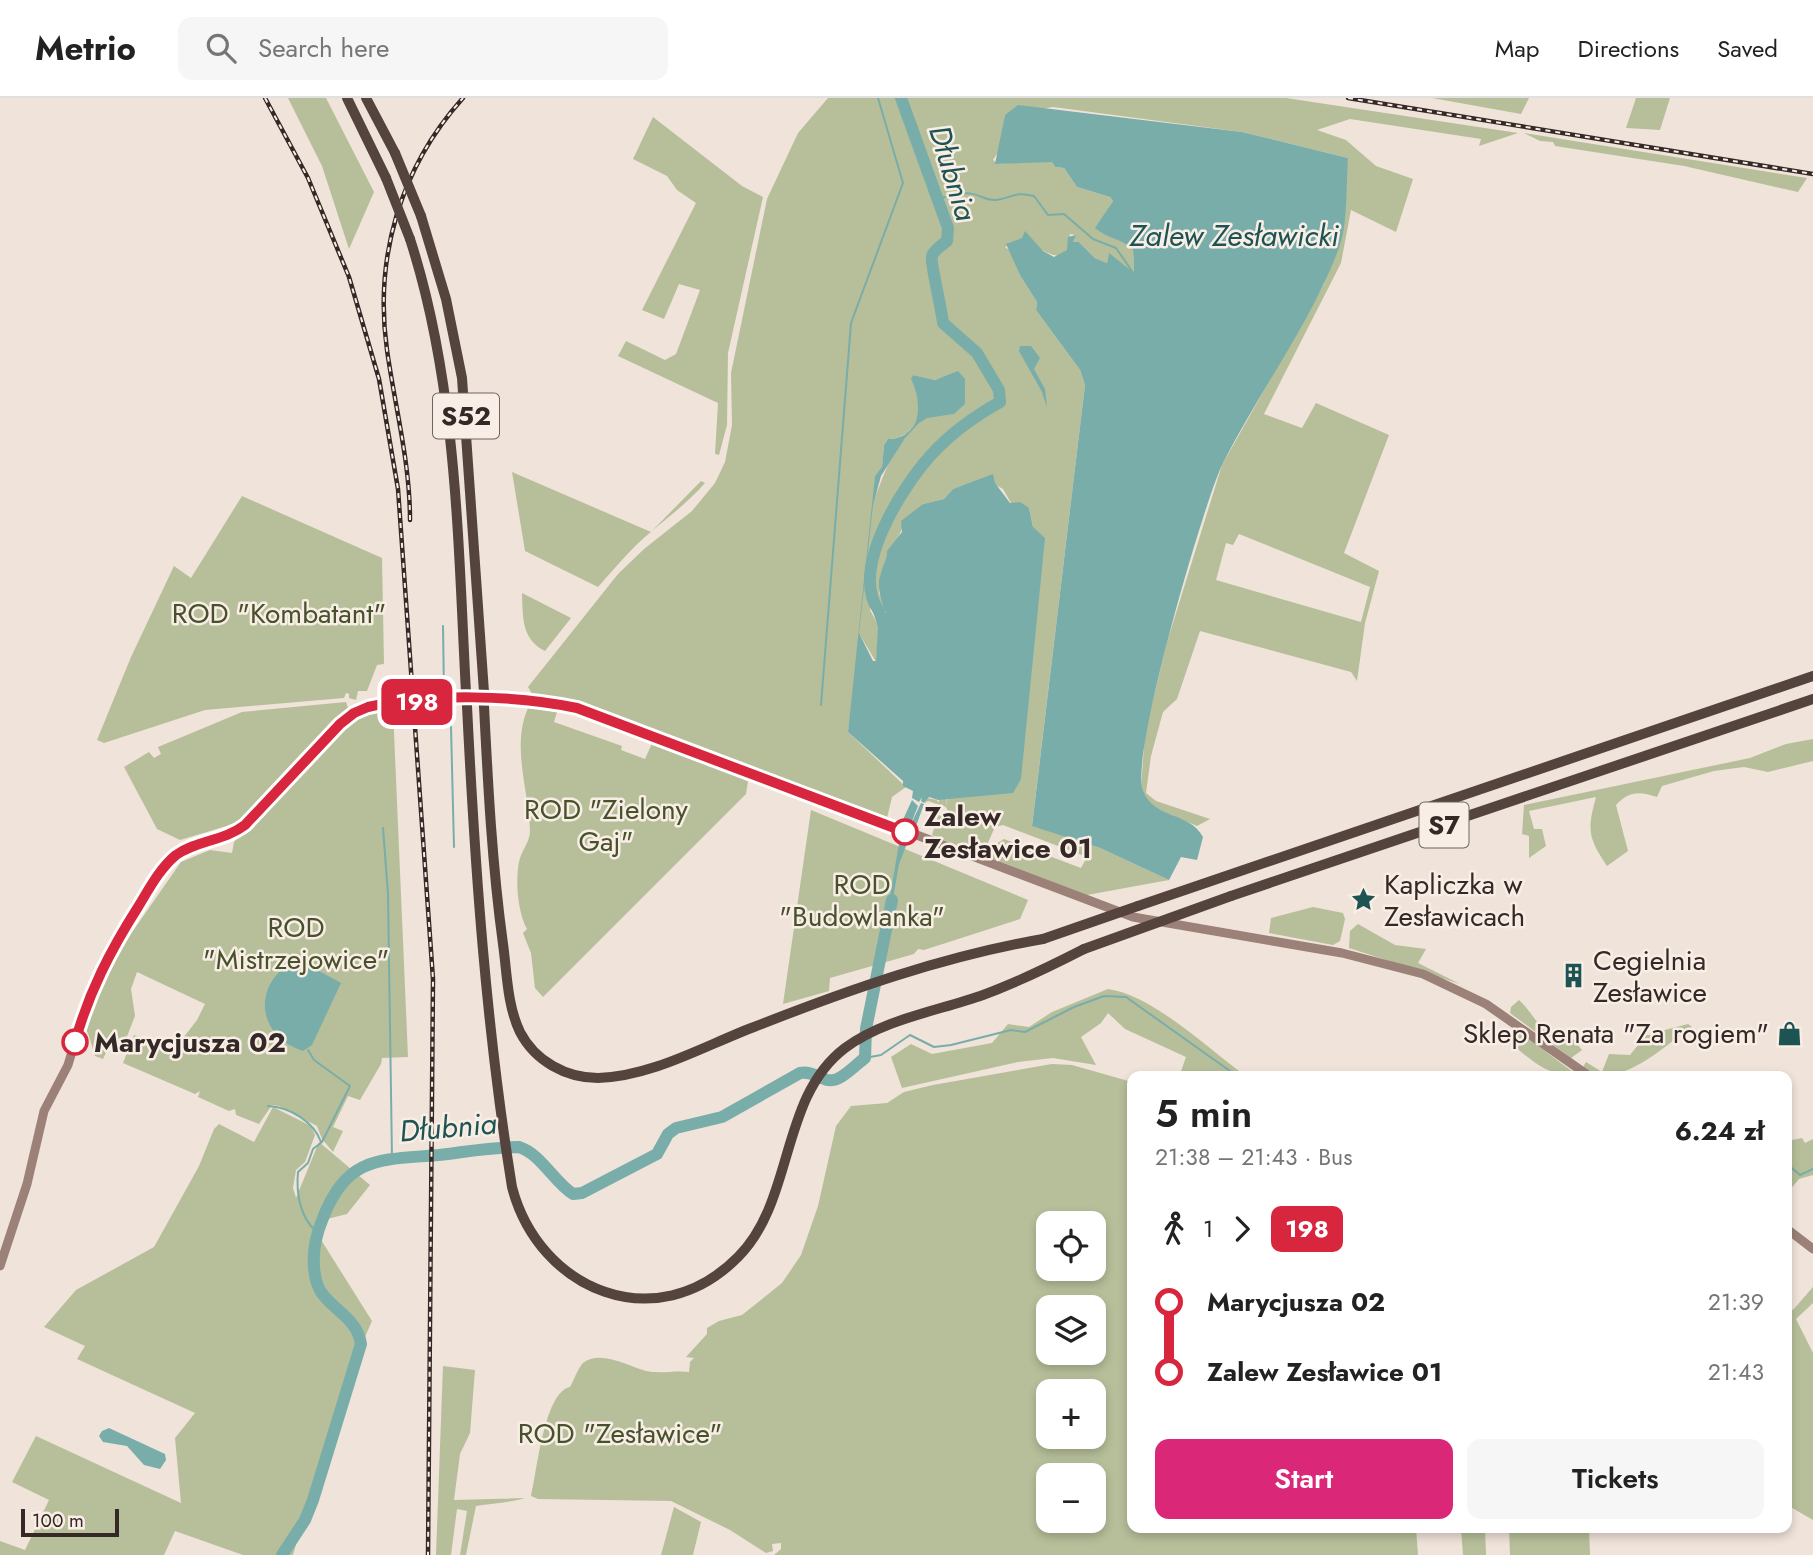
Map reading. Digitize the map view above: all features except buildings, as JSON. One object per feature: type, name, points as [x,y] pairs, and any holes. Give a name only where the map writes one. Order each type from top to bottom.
[{"type":"highway","name":"S52","points":[[347,98],[386,178],[410,239],[426,293],[442,380],[452,472],[476,884],[489,1026],[512,1187],[523,1220]]},
{"type":"highway","name":"S52","points":[[366,98],[394,153],[421,216],[446,299],[462,378],[484,692],[491,855],[509,988],[519,1029],[538,1054],[566,1072],[602,1078],[673,1062],[751,1028],[936,963]]},
{"type":"highway","name":"S7","points":[[936,963],[1043,939],[1813,676]]},
{"type":"highway","name":"S7","points":[[523,1220],[538,1246],[554,1263],[597,1289],[639,1297],[689,1289],[729,1266],[753,1238],[772,1203],[802,1109],[821,1074],[845,1048],[873,1032],[1033,975],[1084,949],[1231,896],[1813,699]]},
{"type":"street","points":[[0,1266],[29,1176],[44,1111],[68,1065],[92,987],[110,951],[156,879],[180,853],[228,836],[245,825],[348,717],[362,709],[392,703],[531,698],[577,708],[1133,917],[1342,953],[1423,974],[1493,1008],[1582,1071]]},
{"type":"street","points":[[1792,1233],[1813,1249]]},
{"type":"green space","points":[[288,98],[326,98],[374,192],[349,249],[322,166]]},
{"type":"green space","points":[[828,98],[1286,98],[1518,133],[1479,146],[1481,139],[1350,119],[1317,130],[1346,140],[1376,166],[1413,179],[1396,232],[1351,210],[1341,263],[1264,414],[1302,428],[1316,403],[1389,435],[1344,553],[1379,571],[1365,623],[1357,681],[1351,672],[1200,631],[1177,699],[1163,712],[1151,756],[1146,793],[1156,801],[1210,819],[1197,826],[1150,806],[1141,788],[1145,733],[1167,642],[1222,465],[1324,284],[1348,158],[1242,132],[1053,107],[1005,115],[999,151],[993,160],[999,164],[1043,160],[1052,162],[1055,167],[1064,168],[1077,187],[1110,197],[1113,201],[1096,228],[1133,249],[1134,274],[1109,254],[1107,263],[1095,258],[1079,242],[1073,242],[1075,235],[1070,234],[1070,246],[1062,256],[1048,253],[1022,238],[1005,247],[1011,251],[1021,277],[1037,302],[1036,310],[1080,370],[1085,385],[1032,825],[1100,848],[1169,880],[1087,895],[991,858],[996,844],[1004,839],[1081,868],[1087,857],[1003,825],[995,827],[982,856],[932,835],[938,815],[949,818],[950,815],[946,807],[928,801],[925,803],[927,798],[937,800],[938,803],[940,798],[947,797],[946,806],[948,797],[958,796],[1033,527],[1029,508],[1011,503],[1003,489],[985,479],[953,489],[944,499],[923,504],[903,527],[881,573],[879,593],[887,613],[873,599],[870,610],[879,627],[876,662],[860,635],[848,732],[906,787],[892,797],[887,818],[868,814],[607,713],[532,694],[528,687],[618,574],[644,549],[692,511],[715,483],[725,462],[732,425],[731,373],[767,199],[798,133]],"holes":[[[913,375],[935,380],[944,377],[954,414],[926,418],[910,430],[917,417],[918,408]],[[906,433],[887,466],[874,500],[875,476],[882,468],[884,445],[888,439]],[[1239,534],[1370,587],[1361,622],[1216,580],[1226,543],[1233,545]]]},
{"type":"green space","points":[[1432,98],[1529,98],[1521,114]]},
{"type":"green space","points":[[1636,98],[1670,98],[1660,130],[1626,128]]},
{"type":"green space","points":[[653,117],[742,186],[763,197],[728,353],[727,425],[719,455],[715,454],[718,403],[618,356],[626,341],[665,360],[676,354],[700,290],[679,284],[664,319],[642,310],[696,203],[677,190],[667,176],[633,159]]},
{"type":"green space","points":[[1524,133],[1807,178],[1798,192],[1684,166],[1555,146],[1553,142],[1540,141]]},
{"type":"green space","points":[[512,472],[651,532],[598,587],[525,551]]},
{"type":"green space","points":[[701,481],[705,483],[686,502],[652,531]]},
{"type":"green space","name":"ROD \"Kombatant\"","points":[[242,496],[382,558],[384,664],[377,665],[367,691],[358,691],[356,700],[349,698],[346,693],[344,698],[205,710],[104,743],[97,740],[131,657],[174,566],[191,578]]},
{"type":"green space","points":[[522,593],[571,618],[545,651],[527,634],[523,619]]},
{"type":"green space","points":[[346,702],[348,708],[240,822],[180,840],[157,829],[124,767],[149,752],[154,758],[161,754],[158,747],[242,712]]},
{"type":"green space","name":"ROD \"Zielony Gaj\"","points":[[528,708],[557,712],[554,722],[622,746],[621,750],[645,759],[653,741],[748,781],[746,794],[543,997],[535,988],[531,953],[523,933],[527,929],[521,915],[517,888],[519,862],[530,831],[521,753],[523,723]]},
{"type":"green space","name":"ROD \"Mistrzejowice\"","points":[[393,709],[408,1057],[382,1058],[360,1100],[348,1096],[333,1127],[343,1131],[333,1152],[322,1139],[317,1126],[279,1106],[272,1105],[259,1124],[236,1115],[235,1109],[229,1111],[198,1097],[200,1091],[195,1094],[123,1063],[134,1035],[173,1051],[197,1020],[205,1004],[137,972],[131,989],[135,1016],[124,1044],[112,1040],[103,1059],[95,1056],[88,1033],[83,1027],[114,958],[181,862],[210,850],[232,853],[234,842],[353,719],[367,712],[370,715]]},
{"type":"green space","points":[[1813,739],[1813,761],[1768,772],[1744,767],[1714,771],[1662,786],[1657,797],[1640,793],[1625,797],[1616,805],[1628,851],[1607,866],[1591,833],[1596,797],[1529,811],[1534,829],[1542,829],[1546,846],[1529,858],[1529,836],[1522,834],[1524,805],[1750,758],[1786,744]]},
{"type":"green space","name":"ROD \"Budowlanka\"","points":[[811,810],[1028,900],[1020,919],[830,978],[829,991],[783,1004]]},
{"type":"green space","points":[[1313,907],[1343,913],[1345,919],[1340,941],[1333,945],[1269,933],[1271,918]]},
{"type":"green space","points":[[1358,924],[1395,945],[1426,949],[1418,963],[1460,984],[1349,948],[1350,931]]},
{"type":"green space","points":[[1108,989],[1125,993],[1161,1012],[1240,1071],[1181,1071],[1186,1057],[1125,1029],[1108,1013],[1101,1023],[1081,1037],[1096,1065],[1053,1058],[1018,1062],[902,1088],[891,1057],[911,1044],[932,1054],[992,1043],[1008,1024],[1029,1027],[1052,1012]]},
{"type":"green space","points":[[1519,1000],[1549,1034],[1556,1039],[1573,1039],[1582,1050],[1571,1058],[1510,1013],[1511,1007]]},
{"type":"green space","points":[[1688,1024],[1692,1027],[1654,1055],[1625,1071],[1602,1071],[1609,1054],[1630,1055],[1646,1035],[1651,1035],[1653,1041],[1662,1039],[1661,1031]]},
{"type":"green space","points":[[1513,1032],[1520,1032],[1571,1071],[1548,1070],[1507,1040]]},
{"type":"green space","points":[[1586,1062],[1600,1071],[1591,1071],[1583,1067]]},
{"type":"green space","name":"ROD \"Zesławice\"","points":[[1052,1064],[1072,1065],[1127,1081],[1127,1533],[1416,1533],[1418,1555],[774,1555],[781,1549],[781,1543],[772,1544],[773,1551],[766,1553],[730,1530],[671,1501],[538,1499],[531,1496],[548,1418],[561,1392],[570,1387],[583,1363],[590,1359],[607,1358],[646,1371],[689,1372],[690,1362],[694,1358],[686,1357],[707,1334],[707,1328],[719,1321],[742,1315],[782,1283],[801,1255],[818,1206],[836,1126],[851,1106],[887,1103],[904,1092],[933,1085]]},
{"type":"green space","points":[[273,1107],[311,1126],[315,1135],[305,1162],[296,1170],[293,1188],[296,1198],[319,1142],[370,1185],[347,1214],[327,1219],[318,1235],[372,1321],[342,1389],[293,1555],[243,1555],[175,1531],[164,1555],[0,1555],[0,1541],[25,1550],[49,1500],[12,1482],[36,1436],[181,1503],[175,1438],[195,1413],[77,1359],[85,1346],[44,1327],[76,1290],[154,1247],[219,1124],[254,1142]]},
{"type":"green space","points":[[1802,1138],[1805,1143],[1813,1139],[1813,1175],[1799,1179],[1792,1187],[1792,1140]]},
{"type":"green space","points":[[1813,1287],[1813,1303],[1796,1319],[1813,1353],[1813,1520],[1792,1508],[1793,1310]]},
{"type":"green space","points":[[443,1366],[475,1370],[470,1433],[460,1454],[454,1500],[525,1498],[476,1506],[466,1555],[460,1555],[467,1511],[457,1509],[451,1555],[436,1555]]},
{"type":"green space","points":[[674,1507],[701,1522],[693,1555],[661,1555]]},
{"type":"green space","points":[[1461,1533],[1485,1533],[1486,1555],[1463,1555]]},
{"type":"green space","points":[[1509,1533],[1589,1533],[1590,1555],[1510,1555]]},
{"type":"water","name":"Zalew Zesławicki","points":[[1018,105],[1242,132],[1348,158],[1345,216],[1339,248],[1315,302],[1223,463],[1186,575],[1157,683],[1142,769],[1143,791],[1155,807],[1189,823],[1203,837],[1197,860],[1181,857],[1169,880],[1100,848],[1032,826],[1085,385],[1080,370],[1036,310],[1037,302],[1021,277],[1006,244],[1022,238],[1025,231],[1043,251],[1054,257],[1067,250],[1068,237],[1076,235],[1073,242],[1079,242],[1095,258],[1107,263],[1109,253],[1134,273],[1133,249],[1095,228],[1113,201],[1110,197],[1077,187],[1064,168],[1055,167],[1052,162],[995,164],[1005,115]]},
{"type":"water","points":[[1020,346],[1031,346],[1040,358],[1034,369],[1045,389],[1047,408],[1042,392],[1019,351]]},
{"type":"water","points":[[958,371],[965,379],[965,404],[954,414],[927,418],[919,423],[905,438],[881,476],[873,505],[859,633],[873,661],[876,661],[878,627],[868,597],[886,613],[879,583],[887,551],[902,532],[901,521],[923,504],[944,499],[953,489],[993,474],[995,483],[1010,503],[1020,502],[1029,508],[1033,527],[1045,538],[1021,779],[1013,793],[938,800],[929,797],[924,803],[921,801],[922,797],[919,802],[912,798],[913,791],[903,786],[903,781],[848,732],[875,476],[882,467],[884,445],[888,439],[908,433],[917,418],[917,398],[911,379],[913,375],[935,380]]},
{"type":"water","points":[[912,800],[918,806],[910,826],[921,803],[924,804],[915,829],[901,824]]},
{"type":"water","points":[[900,838],[908,841],[899,864],[890,916],[889,902]]},
{"type":"water","points":[[290,963],[306,964],[341,983],[312,1045],[303,1051],[277,1035],[265,1012],[269,986]]},
{"type":"water","points":[[109,1428],[165,1454],[166,1460],[160,1469],[144,1465],[127,1446],[103,1442],[99,1436]]},
{"type":"waterway","points":[[821,705],[851,323],[903,183],[878,98]]},
{"type":"waterway","name":"Dłubnia","points":[[879,611],[871,594],[870,574],[883,530],[906,487],[938,447],[963,426],[1000,402],[999,390],[977,353],[943,323],[932,256],[947,241],[948,228],[901,98]]},
{"type":"waterway","points":[[953,195],[969,193],[996,200],[1017,195],[1034,196],[1048,215],[1064,214],[1093,239],[1116,248],[1134,274]]},
{"type":"waterway","points":[[938,199],[945,197]]},
{"type":"waterway","points":[[443,626],[444,694]]},
{"type":"waterway","points":[[445,706],[451,727],[454,847]]},
{"type":"waterway","points":[[383,828],[388,894],[392,1158]]},
{"type":"waterway","name":"Dłubnia","points":[[282,1555],[305,1520],[313,1500],[361,1344],[353,1325],[319,1289],[314,1264],[320,1225],[332,1197],[343,1182],[368,1165],[383,1161],[519,1147],[541,1162],[566,1189],[573,1194],[582,1193],[657,1154],[668,1134],[676,1128],[722,1117],[800,1073],[827,1080],[837,1079],[865,1058],[866,1029],[892,900]]},
{"type":"waterway","points":[[865,1058],[881,1055],[910,1035],[934,1047],[1011,1030],[1025,1032],[1074,1007],[1104,996],[1126,997],[1230,1071]]},
{"type":"waterway","points":[[308,1050],[314,1060],[350,1086],[322,1142],[313,1149],[308,1163],[298,1172],[300,1204],[306,1219],[316,1231]]},
{"type":"waterway","points":[[268,1106],[285,1109],[300,1117],[313,1128],[321,1142]]},
{"type":"waterway","points":[[1792,1168],[1800,1175],[1813,1169]]},
{"type":"railway","points":[[265,98],[308,178],[349,277],[379,379],[398,489],[433,979],[428,1555]]},
{"type":"railway","points":[[410,520],[405,456],[384,316],[389,248],[396,216],[408,184],[441,125],[463,98]]},
{"type":"railway","points":[[1348,98],[1813,174]]},
{"type":"bus line","name":"198","points":[[75,1042],[87,1001],[110,951],[167,864],[184,850],[239,830],[282,788],[340,724],[354,713],[368,707],[462,699],[531,698],[577,708],[905,832]]},
{"type":"place","name":"Zalew Zesławice 01","points":[[905,832]]},
{"type":"place","name":"Kapliczka w Zesławicach","points":[[1364,900]]},
{"type":"place","name":"Cegielnia Zesławice","points":[[1573,976]]},
{"type":"place","name":"Sklep Renata \"Za rogiem\"","points":[[1789,1033]]},
{"type":"place","name":"Marycjusza 02","points":[[75,1042]]}]
